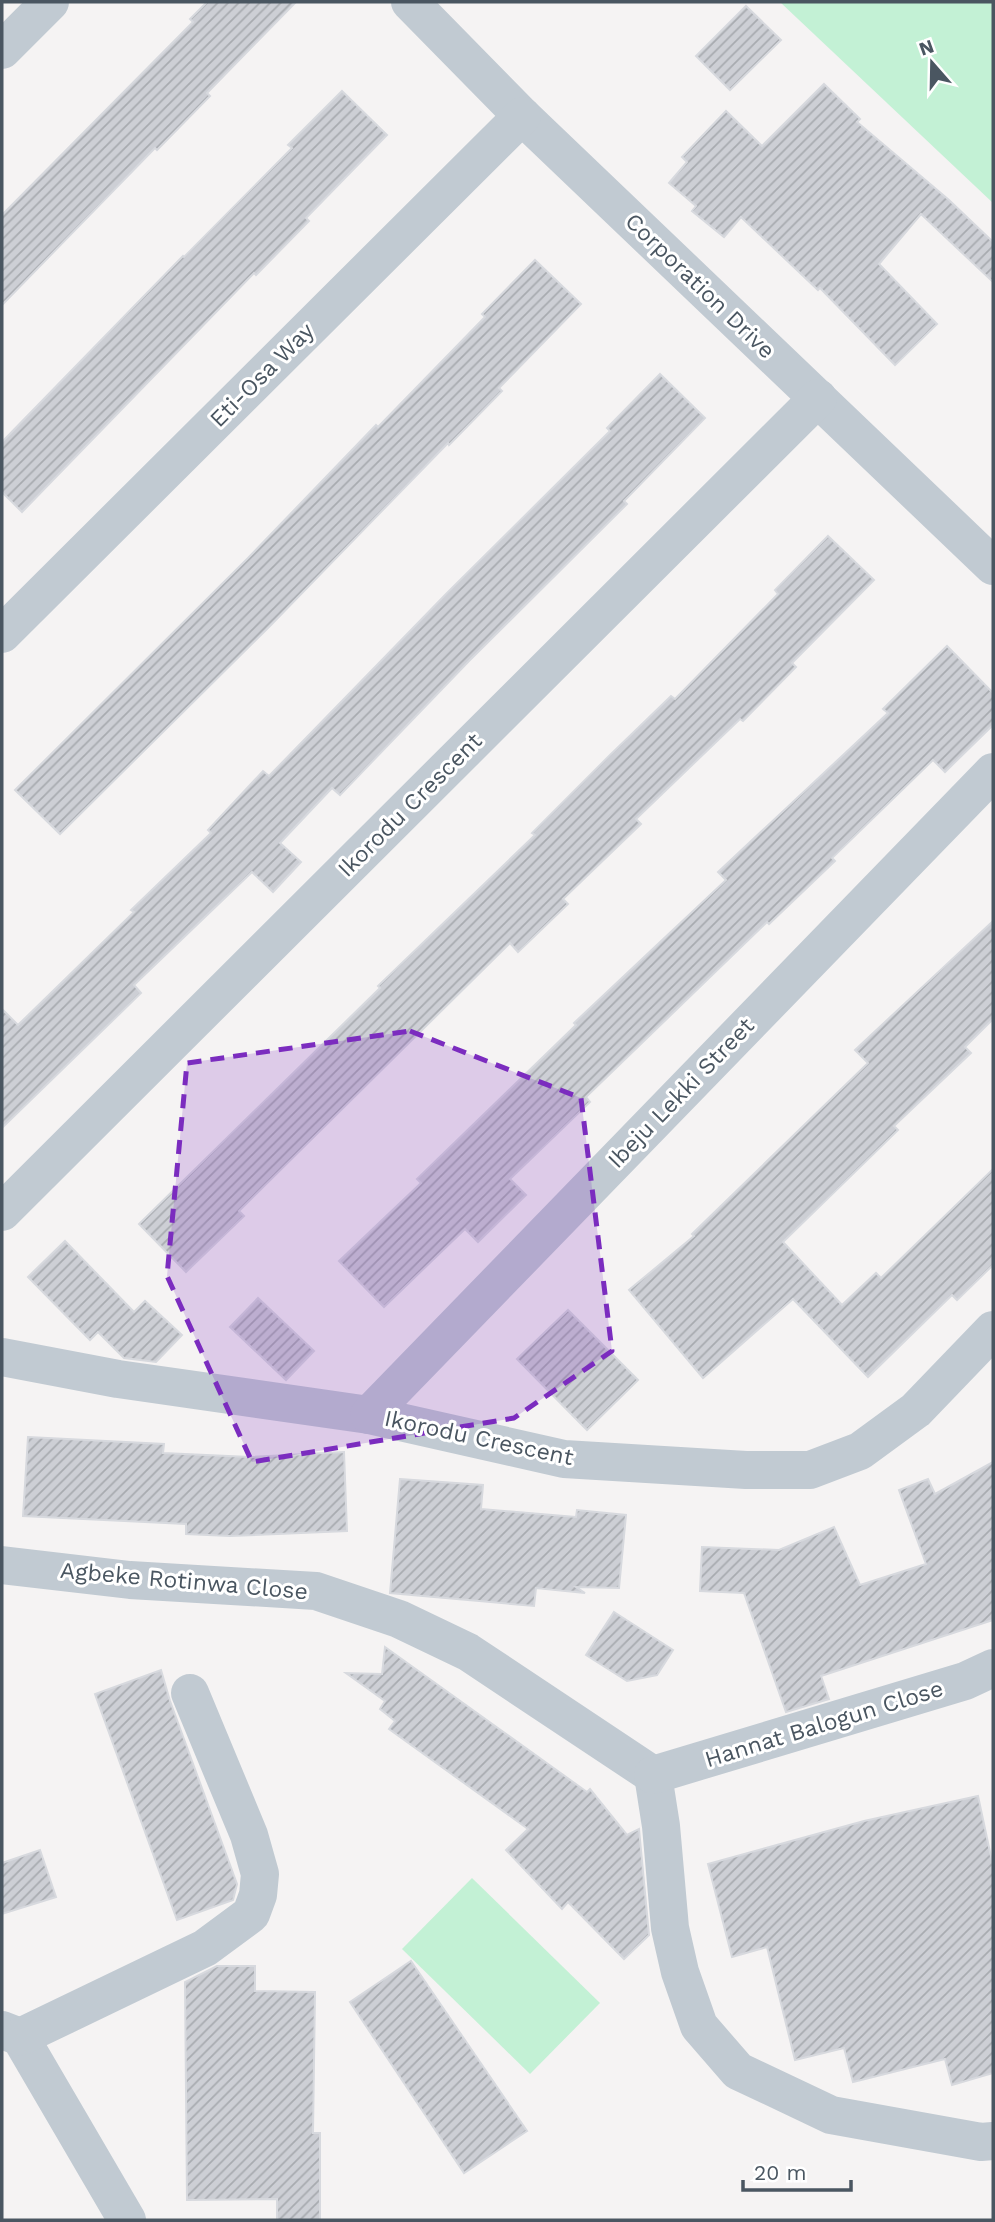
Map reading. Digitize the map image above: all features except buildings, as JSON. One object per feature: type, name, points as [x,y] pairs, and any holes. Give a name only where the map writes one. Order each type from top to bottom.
[{"type":"street","points":[[2,50],[50,2]]},
{"type":"street","name":"Corporation Drive","points":[[410,2],[522,116],[993,566]]},
{"type":"street","name":"Eti-Osa Way","points":[[2,634],[522,116]]},
{"type":"street","name":"Ikorodu Crescent","points":[[2,1212],[818,398]]},
{"type":"street","name":"Ibeju Lekki Street","points":[[369,1415],[993,772]]},
{"type":"street","name":"Ikorodu Crescent","points":[[2,1357],[118,1379],[369,1415],[564,1459],[747,1470],[810,1470],[860,1451],[916,1410],[993,1331]]},
{"type":"street","name":"Agbeke Rotinwa Close","points":[[2,1565],[130,1580],[316,1591],[399,1619],[468,1651],[653,1775]]},
{"type":"street","name":"Hannat Balogun Close","points":[[653,1775],[965,1681],[993,1668]]},
{"type":"street","points":[[127,2220],[11,2034],[205,1948],[251,1914],[258,1895],[260,1874],[249,1835],[190,1693]]},
{"type":"street","points":[[653,1775],[662,1825],[670,1928],[680,1972],[699,2026],[738,2071],[831,2115],[981,2143],[993,2141]]},
{"type":"highlighted area","points":[[410,1031],[581,1098],[612,1351],[514,1418],[252,1462],[167,1276],[187,1063]]},
{"type":"green space","points":[[780,2],[993,2],[993,203]]},
{"type":"green space","points":[[472,1878],[600,2003],[530,2074],[402,1949]]}]
